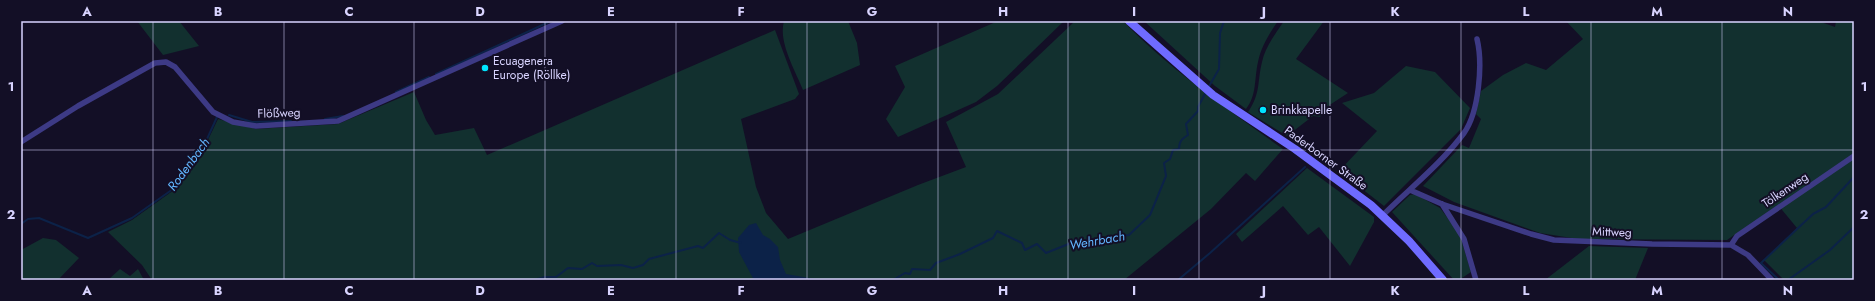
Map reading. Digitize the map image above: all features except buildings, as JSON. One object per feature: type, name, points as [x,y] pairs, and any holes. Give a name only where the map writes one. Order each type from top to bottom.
[{"type":"main road","name":"Paderborner Straße","points":[[1129,21],[1213,95],[1325,170],[1382,216],[1418,250],[1442,280]]},
{"type":"street","name":"Flößweg","points":[[21,142],[78,106],[155,63],[166,62],[175,66],[213,112],[233,122],[256,126],[338,121],[562,21]]},
{"type":"street","points":[[1382,216],[1450,149],[1464,133],[1469,124],[1478,89],[1480,52],[1477,39]]},
{"type":"street","name":"Tölkenweg","points":[[1731,244],[1737,236],[1854,156]]},
{"type":"street","name":"Mittweg","points":[[1410,190],[1442,204],[1535,236],[1554,240],[1652,244],[1731,244]]},
{"type":"street","points":[[1442,204],[1464,239],[1476,280]]},
{"type":"street","points":[[1731,244],[1748,255],[1772,280]]},
{"type":"green space","points":[[137,21],[179,21],[199,46],[163,55]]},
{"type":"green space","points":[[784,21],[848,21],[857,43],[860,65],[803,90],[785,47],[783,38]]},
{"type":"green space","points":[[998,21],[1064,21],[997,86],[976,102],[898,137],[886,119],[905,87],[895,66]]},
{"type":"green space","points":[[1075,21],[1123,21],[1160,56],[1180,72],[1283,149],[1255,181],[1246,173],[1211,209],[1124,280],[152,280],[142,265],[108,232],[132,220],[174,190],[193,158],[208,140],[218,119],[256,129],[338,124],[414,92],[426,120],[435,135],[474,128],[487,155],[775,30],[799,94],[795,99],[741,119],[756,187],[766,213],[788,239],[918,185],[966,167],[946,122],[998,94]]},
{"type":"green space","points":[[1144,21],[1278,21],[1263,46],[1259,56],[1254,93],[1250,104],[1246,109],[1215,86]]},
{"type":"green space","points":[[1284,21],[1324,21],[1296,59],[1348,93],[1325,108],[1320,117],[1313,116],[1287,136],[1248,112],[1257,93],[1263,56],[1271,40]]},
{"type":"green space","points":[[1566,21],[1818,21],[1835,27],[1836,21],[1854,21],[1854,280],[1784,280],[1764,260],[1797,228],[1778,205],[1727,240],[1578,239],[1540,233],[1454,202],[1423,186],[1462,145],[1469,148],[1481,119],[1476,114],[1481,91],[1503,75],[1526,63],[1546,70],[1583,39]]},
{"type":"green space","points":[[1406,66],[1435,72],[1470,108],[1461,129],[1384,206],[1339,171],[1377,131],[1342,103],[1374,93]]},
{"type":"green space","points":[[1307,168],[1374,217],[1374,222],[1350,266],[1319,227],[1308,235],[1283,206],[1242,242],[1236,234]]},
{"type":"green space","points":[[1415,194],[1440,208],[1456,229],[1461,239],[1471,272],[1459,280],[1454,280],[1392,212],[1410,195]]},
{"type":"green space","points":[[43,238],[56,240],[79,258],[58,280],[21,280],[21,250]]},
{"type":"green space","points":[[1589,246],[1648,248],[1635,280],[1545,280]]},
{"type":"green space","points":[[120,269],[130,276],[138,269],[144,280],[108,280]]},
{"type":"water","points":[[756,223],[763,235],[770,239],[778,247],[780,260],[786,274],[821,280],[754,280],[739,252],[738,238],[749,225]]},
{"type":"waterway","name":"Rodenbach","points":[[436,74],[551,21]]},
{"type":"waterway","name":"Wehrbach","points":[[1208,88],[1219,69],[1220,33],[1224,21]]},
{"type":"waterway","name":"Rodenbach","points":[[396,92],[429,77]]},
{"type":"waterway","name":"Wehrbach","points":[[893,280],[905,273],[910,274],[912,269],[930,270],[936,263],[960,254],[993,238],[997,231],[1022,243],[1025,250],[1037,244],[1046,253],[1076,241],[1129,235],[1150,215],[1166,176],[1164,163],[1170,159],[1173,150],[1179,149],[1181,140],[1188,135],[1186,124],[1198,111],[1198,107],[1206,92]]},
{"type":"waterway","name":"Rodenbach","points":[[229,115],[252,122],[291,121]]},
{"type":"waterway","name":"Rodenbach","points":[[325,119],[343,116]]},
{"type":"waterway","name":"Rodenbach","points":[[21,224],[28,219],[39,218],[88,238],[132,218],[173,189],[193,154],[207,139],[217,117]]},
{"type":"waterway","points":[[1178,280],[1305,167]]},
{"type":"waterway","points":[[1779,280],[1761,263],[1813,214],[1826,207],[1854,177]]},
{"type":"waterway","points":[[1788,280],[1830,250],[1854,227]]},
{"type":"waterway","name":"Wehrbach","points":[[534,280],[545,277],[556,277],[568,268],[582,269],[592,263],[597,266],[621,265],[633,268],[643,265],[649,259],[698,246],[703,248],[719,233],[730,240],[741,243]]},
{"type":"place","name":"Ecuagenera Europe (Röllke)","points":[[485,68]]},
{"type":"place","name":"Brinkkapelle","points":[[1263,110]]}]
